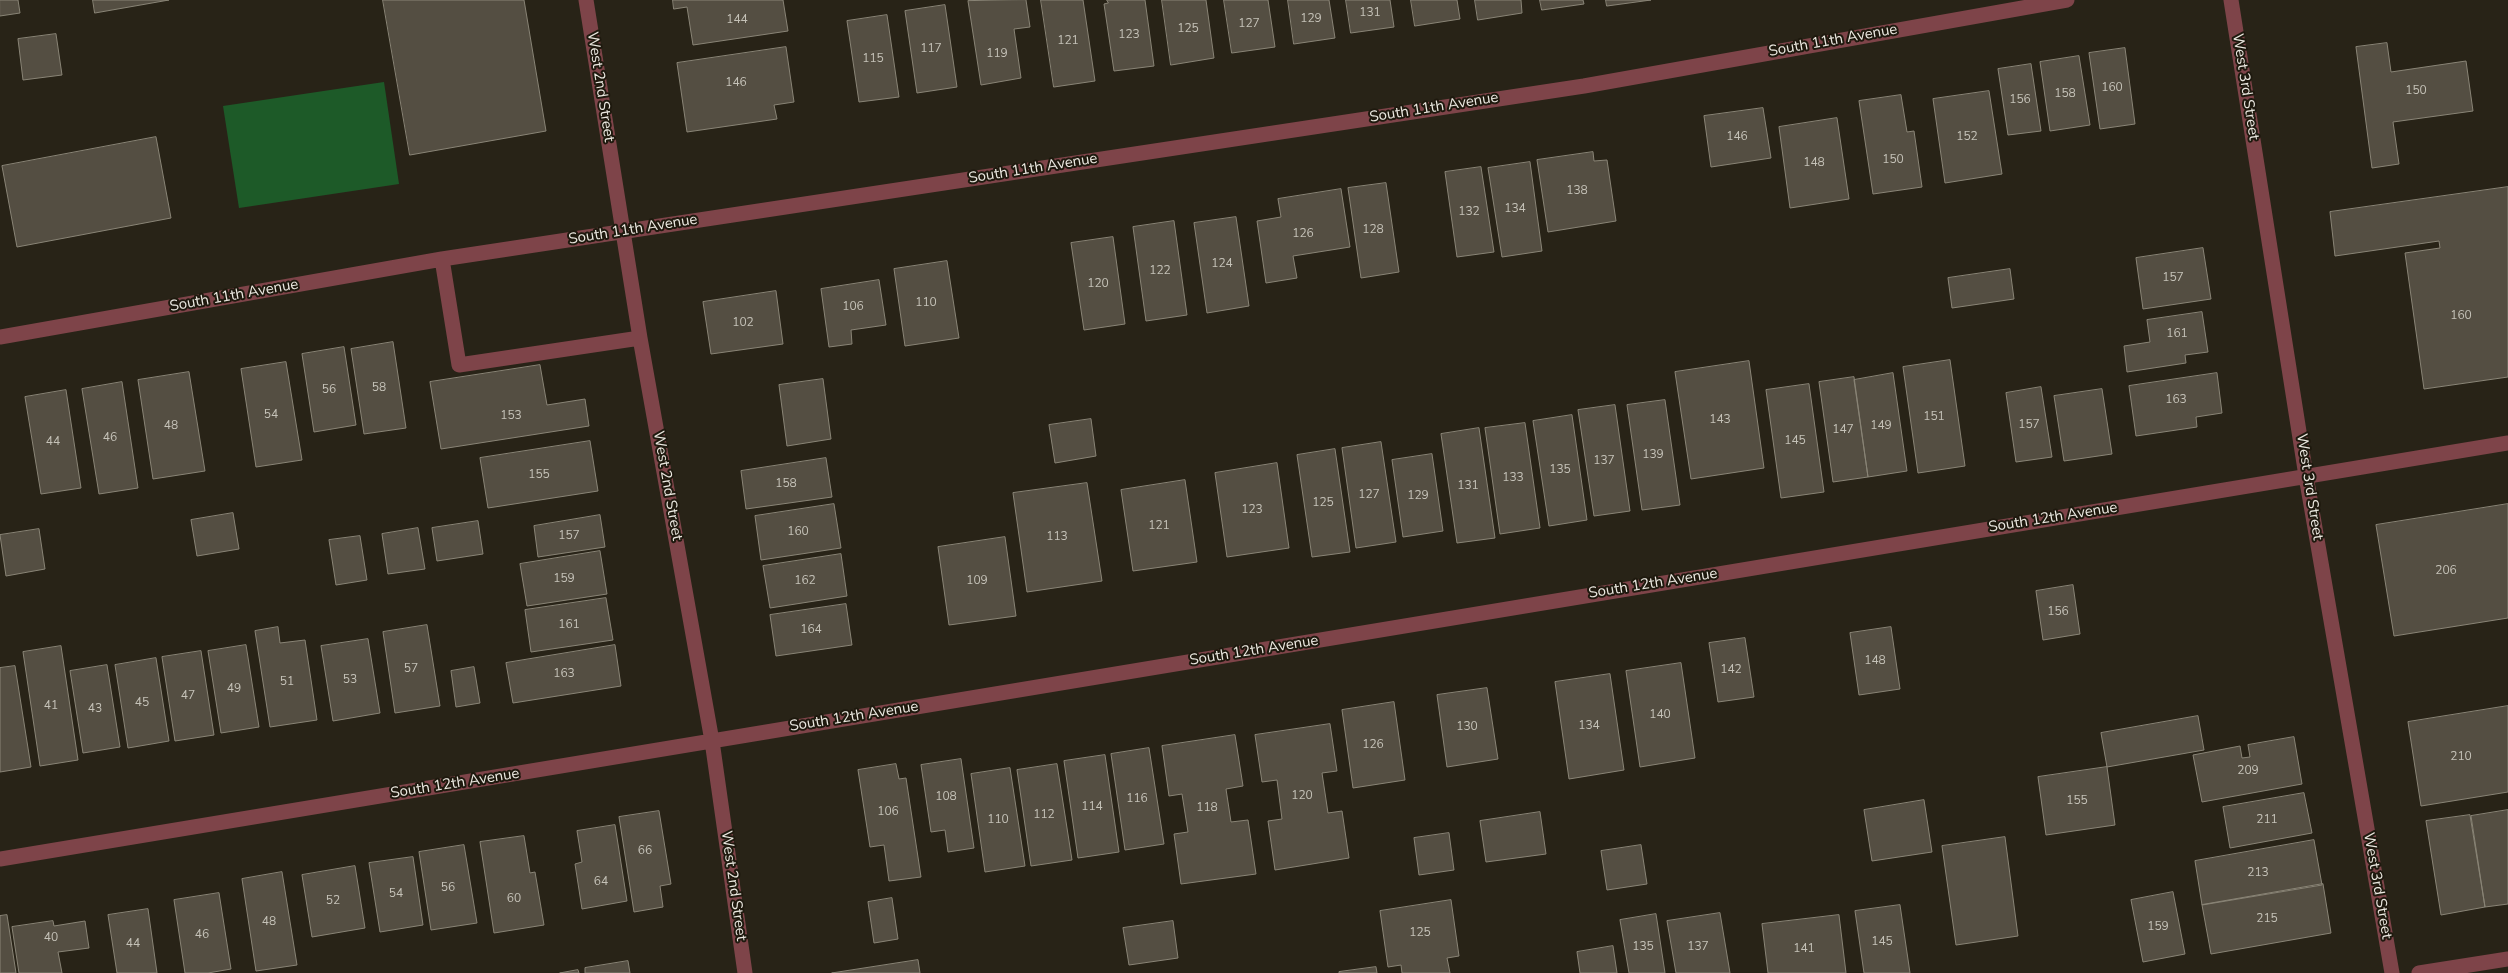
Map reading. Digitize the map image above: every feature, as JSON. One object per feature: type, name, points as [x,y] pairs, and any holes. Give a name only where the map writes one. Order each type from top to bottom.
[{"type":"street","name":"West 2nd Street","points":[[586,0],[640,338],[712,741],[746,973]]},
{"type":"street","name":"South 11th Avenue","points":[[0,337],[442,259],[1584,86],[2067,0]]},
{"type":"street","name":"West 3rd Street","points":[[2231,0],[2306,476],[2392,973]]},
{"type":"street","points":[[442,259],[459,366],[640,338]]},
{"type":"street","name":"South 12th Avenue","points":[[0,860],[2508,443]]},
{"type":"street","points":[[2419,973],[2508,959]]},
{"type":"green space","points":[[384,82],[399,184],[239,208],[223,106]]},
{"type":"building","points":[[0,0],[18,0],[20,13],[0,16]]},
{"type":"building","points":[[93,0],[169,0],[95,13]]},
{"type":"building","points":[[383,0],[524,0],[546,131],[410,155]]},
{"type":"building","points":[[673,0],[783,0],[788,31],[693,45],[687,7],[674,9]]},
{"type":"building","points":[[1026,0],[1030,27],[1014,29],[1021,78],[981,85],[968,1]]},
{"type":"building","points":[[1041,0],[1083,0],[1095,81],[1054,87]]},
{"type":"building","points":[[1107,0],[1145,0],[1154,66],[1114,71],[1104,4],[1108,3]]},
{"type":"building","points":[[1162,0],[1206,0],[1214,58],[1171,65]]},
{"type":"building","points":[[1224,0],[1268,0],[1275,47],[1232,53]]},
{"type":"building","points":[[1288,0],[1329,0],[1335,38],[1294,44]]},
{"type":"building","points":[[1346,0],[1390,0],[1394,27],[1351,33]]},
{"type":"building","points":[[1411,0],[1457,0],[1460,19],[1415,26]]},
{"type":"building","points":[[1475,0],[1521,0],[1522,13],[1478,20]]},
{"type":"building","points":[[1540,0],[1583,0],[1584,4],[1542,10]]},
{"type":"building","points":[[1606,0],[1651,0],[1607,6]]},
{"type":"building","points":[[945,5],[957,87],[917,93],[905,11]]},
{"type":"building","points":[[887,15],[899,97],[859,102],[847,21]]},
{"type":"building","points":[[56,34],[62,75],[23,80],[18,39]]},
{"type":"building","points":[[2387,43],[2391,72],[2466,61],[2473,111],[2393,122],[2399,164],[2372,168],[2356,47]]},
{"type":"building","points":[[786,47],[794,102],[774,105],[777,119],[687,132],[677,63]]},
{"type":"building","points":[[2125,48],[2135,124],[2100,129],[2089,53]]},
{"type":"building","points":[[2079,56],[2090,125],[2050,131],[2040,62]]},
{"type":"building","points":[[2031,64],[2041,131],[2008,135],[1998,69]]},
{"type":"building","points":[[1989,91],[2002,174],[1945,183],[1933,99]]},
{"type":"building","points":[[1901,95],[1907,132],[1914,131],[1922,187],[1873,194],[1859,101]]},
{"type":"building","points":[[1763,108],[1771,158],[1711,167],[1704,116]]},
{"type":"building","points":[[1837,118],[1849,199],[1790,208],[1779,127]]},
{"type":"building","points":[[156,137],[171,218],[17,247],[2,166]]},
{"type":"building","points":[[1593,152],[1594,161],[1607,160],[1616,221],[1548,232],[1537,160]]},
{"type":"building","points":[[1530,162],[1542,251],[1502,257],[1488,168]]},
{"type":"building","points":[[1481,167],[1494,252],[1457,257],[1445,172]]},
{"type":"building","points":[[1386,183],[1399,272],[1361,278],[1348,188]]},
{"type":"building","points":[[2508,187],[2508,377],[2424,389],[2405,253],[2440,248],[2439,241],[2335,256],[2330,212]]},
{"type":"building","points":[[1341,189],[1350,247],[1293,256],[1297,278],[1266,283],[1257,221],[1281,217],[1278,199]]},
{"type":"building","points":[[1236,217],[1249,306],[1207,313],[1194,223]]},
{"type":"building","points":[[1174,221],[1187,315],[1146,321],[1133,227]]},
{"type":"building","points":[[1113,237],[1125,324],[1084,330],[1071,243]]},
{"type":"building","points":[[2203,248],[2211,299],[2143,309],[2136,258]]},
{"type":"building","points":[[947,261],[959,338],[905,346],[894,269]]},
{"type":"building","points":[[2010,269],[2014,299],[1952,308],[1948,278]]},
{"type":"building","points":[[879,280],[886,325],[851,330],[852,344],[829,347],[821,289]]},
{"type":"building","points":[[776,291],[783,344],[711,354],[703,302]]},
{"type":"building","points":[[2202,312],[2208,352],[2185,355],[2186,363],[2127,372],[2124,346],[2150,342],[2147,320]]},
{"type":"building","points":[[393,342],[406,428],[364,434],[351,349]]},
{"type":"building","points":[[344,347],[356,425],[314,432],[302,354]]},
{"type":"building","points":[[1950,360],[1965,466],[1918,473],[1903,367]]},
{"type":"building","points":[[1749,361],[1764,468],[1691,479],[1675,372]]},
{"type":"building","points":[[286,362],[302,460],[256,467],[241,369]]},
{"type":"building","points":[[540,365],[547,405],[585,399],[589,426],[441,449],[430,382]]},
{"type":"building","points":[[189,372],[205,471],[153,479],[138,380]]},
{"type":"building","points":[[1893,373],[1907,471],[1868,477],[1854,380]]},
{"type":"building","points":[[2217,373],[2222,413],[2196,417],[2197,427],[2136,436],[2129,386]]},
{"type":"building","points":[[1854,377],[1868,477],[1833,482],[1819,382]]},
{"type":"building","points":[[823,379],[831,439],[787,446],[779,385]]},
{"type":"building","points":[[122,382],[138,488],[99,494],[82,389]]},
{"type":"building","points":[[1809,384],[1824,492],[1781,498],[1766,390]]},
{"type":"building","points":[[2041,387],[2052,457],[2016,462],[2006,393]]},
{"type":"building","points":[[2102,389],[2112,454],[2064,461],[2054,396]]},
{"type":"building","points":[[66,390],[81,488],[41,494],[25,397]]},
{"type":"building","points":[[1665,400],[1680,505],[1642,510],[1627,405]]},
{"type":"building","points":[[1615,405],[1630,511],[1594,516],[1578,410]]},
{"type":"building","points":[[1572,415],[1587,520],[1549,526],[1533,421]]},
{"type":"building","points":[[1091,419],[1096,456],[1055,463],[1049,425]]},
{"type":"building","points":[[1525,423],[1540,528],[1500,534],[1485,428]]},
{"type":"building","points":[[1479,428],[1495,538],[1457,543],[1441,434]]},
{"type":"building","points":[[590,441],[598,491],[488,508],[480,458]]},
{"type":"building","points":[[1381,442],[1396,542],[1356,548],[1342,448]]},
{"type":"building","points":[[1335,449],[1350,552],[1312,557],[1297,455]]},
{"type":"building","points":[[1432,454],[1443,531],[1403,537],[1392,460]]},
{"type":"building","points":[[826,458],[832,497],[746,509],[741,471]]},
{"type":"building","points":[[1277,463],[1289,548],[1227,557],[1215,473]]},
{"type":"building","points":[[1185,480],[1197,562],[1133,571],[1121,490]]},
{"type":"building","points":[[1087,483],[1102,581],[1027,592],[1013,493]]},
{"type":"building","points":[[834,504],[841,548],[761,560],[755,516]]},
{"type":"building","points":[[2508,504],[2508,618],[2394,636],[2376,525]]},
{"type":"building","points":[[233,513],[239,549],[197,556],[191,520]]},
{"type":"building","points":[[600,515],[605,547],[538,557],[534,526]]},
{"type":"building","points":[[478,521],[483,554],[437,561],[432,528]]},
{"type":"building","points":[[418,528],[425,569],[388,574],[382,534]]},
{"type":"building","points":[[39,529],[45,569],[6,576],[0,535]]},
{"type":"building","points":[[360,536],[367,580],[336,585],[329,540]]},
{"type":"building","points":[[1005,537],[1016,616],[949,625],[938,547]]},
{"type":"building","points":[[600,551],[607,594],[527,606],[520,564]]},
{"type":"building","points":[[841,554],[847,596],[770,608],[763,566]]},
{"type":"building","points":[[2073,585],[2080,634],[2043,640],[2036,591]]},
{"type":"building","points":[[606,598],[613,640],[531,652],[525,610]]},
{"type":"building","points":[[846,604],[852,645],[776,656],[770,615]]},
{"type":"building","points":[[427,625],[440,706],[395,713],[383,632]]},
{"type":"building","points":[[278,627],[280,643],[305,640],[317,720],[270,727],[255,631]]},
{"type":"building","points":[[1891,627],[1900,689],[1859,695],[1850,633]]},
{"type":"building","points":[[1745,638],[1754,697],[1718,702],[1709,643]]},
{"type":"building","points":[[368,639],[380,713],[333,721],[321,646]]},
{"type":"building","points":[[246,645],[259,727],[221,733],[208,651]]},
{"type":"building","points":[[615,645],[621,686],[513,703],[506,663]]},
{"type":"building","points":[[61,646],[78,760],[40,766],[23,652]]},
{"type":"building","points":[[201,651],[214,735],[175,741],[162,657]]},
{"type":"building","points":[[156,658],[169,741],[128,748],[115,665]]},
{"type":"building","points":[[1681,663],[1695,758],[1640,767],[1626,671]]},
{"type":"building","points":[[107,665],[120,747],[83,753],[70,671]]},
{"type":"building","points":[[15,666],[31,767],[0,772],[0,668]]},
{"type":"building","points":[[474,667],[480,703],[456,707],[451,671]]},
{"type":"building","points":[[1610,674],[1624,770],[1569,779],[1555,682]]},
{"type":"building","points":[[1487,688],[1498,759],[1447,767],[1437,695]]},
{"type":"building","points":[[1394,702],[1405,780],[1353,788],[1342,710]]},
{"type":"building","points":[[2508,706],[2508,792],[2421,806],[2408,722]]},
{"type":"building","points":[[2198,716],[2204,750],[2107,767],[2101,733]]},
{"type":"building","points":[[1330,724],[1337,771],[1322,773],[1328,813],[1342,811],[1349,858],[1275,870],[1268,821],[1282,819],[1277,780],[1262,782],[1255,735]]},
{"type":"building","points":[[1235,735],[1243,786],[1226,789],[1231,822],[1248,820],[1256,874],[1181,884],[1174,834],[1188,832],[1182,794],[1169,796],[1162,746]]},
{"type":"building","points":[[2294,737],[2302,784],[2202,802],[2193,755],[2240,746],[2242,758],[2250,757],[2248,745]]},
{"type":"building","points":[[1149,748],[1164,844],[1125,850],[1111,754]]},
{"type":"building","points":[[1105,755],[1119,852],[1078,858],[1064,761]]},
{"type":"building","points":[[961,759],[974,848],[948,852],[945,830],[931,832],[921,765]]},
{"type":"building","points":[[896,764],[899,779],[906,778],[921,877],[889,881],[884,845],[870,847],[858,770]]},
{"type":"building","points":[[1057,764],[1072,860],[1031,866],[1017,770]]},
{"type":"building","points":[[2107,767],[2115,825],[2046,835],[2038,777]]},
{"type":"building","points":[[1010,768],[1025,866],[985,872],[971,774]]},
{"type":"building","points":[[2304,793],[2312,833],[2230,848],[2223,807]]},
{"type":"building","points":[[1924,800],[1932,852],[1872,861],[1864,810]]},
{"type":"building","points":[[2508,810],[2508,904],[2485,907],[2471,816]]},
{"type":"building","points":[[659,811],[671,884],[660,886],[663,907],[634,912],[619,817]]},
{"type":"building","points":[[1540,812],[1546,854],[1486,862],[1480,821]]},
{"type":"building","points":[[2470,815],[2485,907],[2441,915],[2426,821]]},
{"type":"building","points":[[615,825],[627,901],[582,909],[575,864],[582,862],[577,831]]},
{"type":"building","points":[[1449,833],[1454,870],[1419,875],[1414,838]]},
{"type":"building","points":[[524,836],[530,873],[535,872],[544,925],[494,933],[480,842]]},
{"type":"building","points":[[2005,837],[2018,936],[1956,945],[1942,846]]},
{"type":"building","points":[[2314,840],[2322,885],[2202,905],[2195,861]]},
{"type":"building","points":[[464,845],[477,923],[431,930],[419,852]]},
{"type":"building","points":[[1641,845],[1647,884],[1607,890],[1601,851]]},
{"type":"building","points":[[413,857],[423,925],[380,932],[369,863]]},
{"type":"building","points":[[355,866],[365,928],[312,937],[302,875]]},
{"type":"building","points":[[282,872],[297,965],[256,971],[242,879]]},
{"type":"building","points":[[2323,884],[2331,933],[2211,954],[2202,905]]},
{"type":"building","points":[[2173,892],[2185,954],[2143,962],[2131,900]]},
{"type":"building","points":[[219,893],[231,969],[208,973],[185,973],[174,900]]},
{"type":"building","points":[[892,898],[898,939],[874,943],[868,902]]},
{"type":"building","points":[[1451,900],[1459,956],[1447,958],[1450,973],[1402,973],[1401,965],[1388,967],[1380,911]]},
{"type":"building","points":[[1900,905],[1910,973],[1864,973],[1855,911]]},
{"type":"building","points":[[148,909],[157,973],[117,973],[108,915]]},
{"type":"building","points":[[1720,913],[1730,973],[1676,973],[1667,921]]},
{"type":"building","points":[[1656,914],[1665,973],[1629,973],[1620,920]]},
{"type":"building","points":[[7,915],[16,973],[0,973],[0,916]]},
{"type":"building","points":[[1839,915],[1846,973],[1768,973],[1762,924]]},
{"type":"building","points":[[53,921],[54,926],[85,921],[89,948],[58,952],[62,973],[19,973],[12,927]]},
{"type":"building","points":[[1173,921],[1178,958],[1129,965],[1123,928]]},
{"type":"building","points":[[1613,946],[1617,973],[1580,973],[1577,952]]},
{"type":"building","points":[[918,960],[920,973],[832,973]]},
{"type":"building","points":[[628,961],[630,973],[585,973],[585,968]]},
{"type":"building","points":[[1376,967],[1377,973],[1339,973],[1339,972]]},
{"type":"building","points":[[578,970],[579,973],[560,973]]}]
